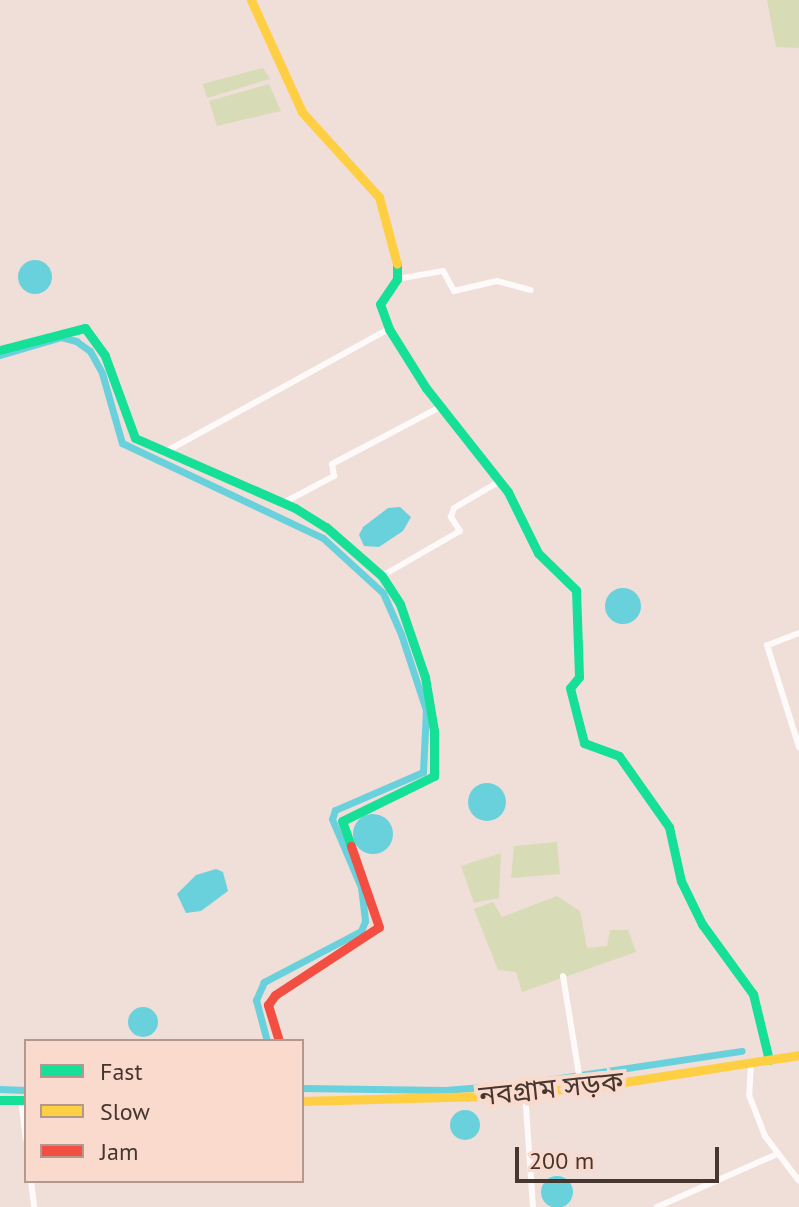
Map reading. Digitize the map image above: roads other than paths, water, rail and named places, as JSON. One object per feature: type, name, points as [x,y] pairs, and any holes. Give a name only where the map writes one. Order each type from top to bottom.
[{"type":"street","points":[[251,0],[302,112],[328,145],[376,189],[397,279]]},
{"type":"street","points":[[531,290],[497,281],[454,291],[443,271],[397,279],[380,304],[389,329],[440,407],[500,481],[538,553],[576,590],[579,677],[570,688],[584,743],[619,756],[669,827],[681,881],[702,924],[753,994],[769,1060]]},
{"type":"street","points":[[0,350],[85,328],[105,356],[129,432],[165,452],[283,503],[326,527],[382,576],[400,604],[425,677],[434,776],[342,821],[379,927],[275,995],[268,1005],[278,1039]]},
{"type":"street","points":[[165,452],[389,329]]},
{"type":"street","points":[[283,503],[334,476],[332,464],[440,407]]},
{"type":"street","points":[[382,576],[460,531],[451,517],[454,508],[500,481]]},
{"type":"street","points":[[799,633],[767,645],[799,747]]},
{"type":"street","points":[[563,976],[582,1071],[581,1084]]},
{"type":"street","name":"নবগ্রাম সড়ক","points":[[304,1101],[525,1093],[799,1055]]},
{"type":"street","points":[[751,1062],[749,1095],[777,1154],[799,1181]]},
{"type":"street","points":[[525,1093],[533,1207]]},
{"type":"street","points":[[0,1100],[24,1100]]},
{"type":"street","points":[[657,1207],[777,1154]]},
{"type":"street","points":[[31,1183],[34,1207]]},
{"type":"water","points":[[35,260],[47,265],[52,277],[47,289],[35,294],[23,289],[18,277],[23,265]]},
{"type":"water","points":[[400,507],[411,517],[403,531],[379,547],[364,546],[359,535],[363,527],[388,508]]},
{"type":"water","points":[[623,588],[636,593],[641,606],[636,619],[623,624],[610,619],[605,606],[610,593]]},
{"type":"water","points":[[487,783],[500,789],[506,802],[500,815],[487,821],[474,815],[468,802],[474,789]]},
{"type":"water","points":[[373,814],[387,820],[393,834],[387,848],[373,854],[359,848],[353,834],[359,820]]},
{"type":"water","points":[[216,869],[223,872],[228,891],[201,911],[186,913],[177,894],[196,875]]},
{"type":"water","points":[[143,1007],[153,1012],[158,1022],[153,1032],[143,1037],[133,1032],[128,1022],[133,1012]]},
{"type":"water","points":[[465,1110],[476,1114],[480,1125],[476,1136],[465,1140],[454,1136],[450,1125],[454,1114]]},
{"type":"water","points":[[557,1176],[568,1181],[573,1192],[568,1203],[557,1208],[546,1203],[541,1192],[546,1181]]},
{"type":"waterway","points":[[0,355],[61,337],[76,341],[90,351],[102,373],[122,443],[323,538],[383,593],[401,634],[426,710],[423,772],[335,810],[332,819],[361,887],[365,921],[361,931],[264,982],[256,1000],[266,1039]]},
{"type":"waterway","points":[[304,1088],[445,1090],[520,1084],[742,1051]]},
{"type":"waterway","points":[[0,1089],[24,1090]]}]
